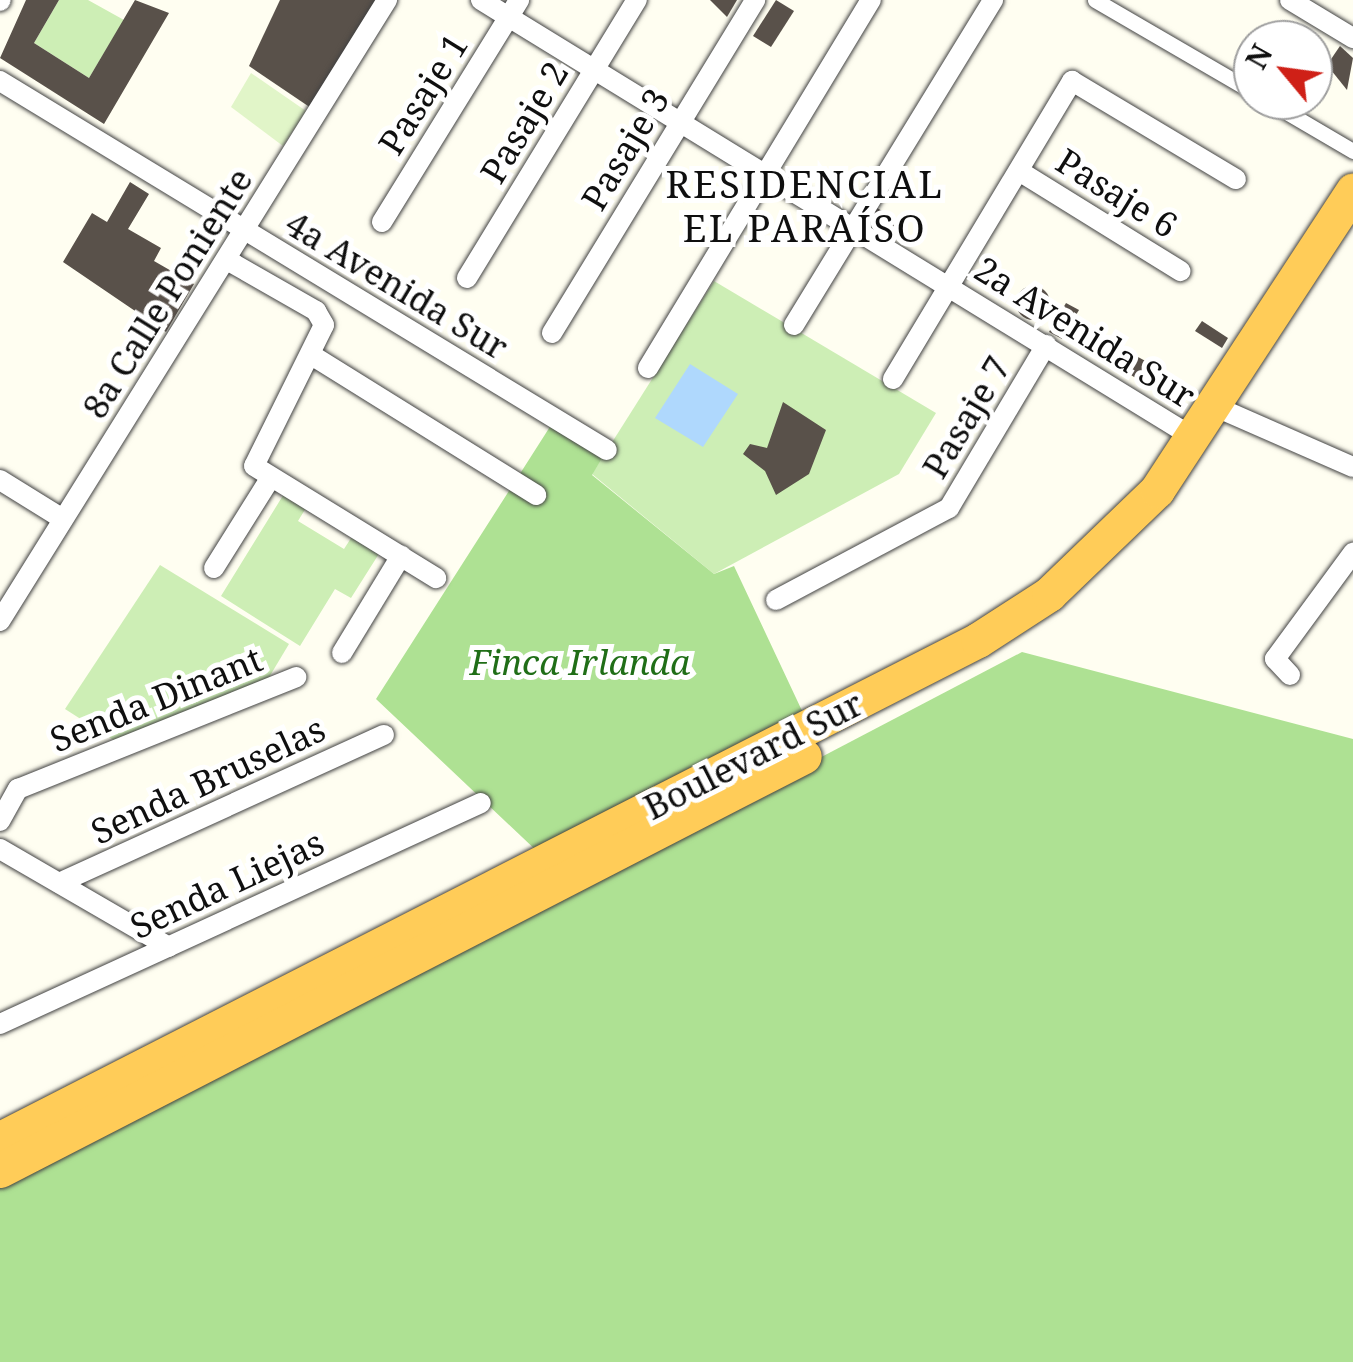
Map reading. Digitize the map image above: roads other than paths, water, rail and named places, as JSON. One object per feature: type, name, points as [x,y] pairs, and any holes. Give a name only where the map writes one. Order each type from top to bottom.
[{"type":"highway","name":"Boulevard Sur","points":[[0,1138],[978,640],[1099,552],[1194,438],[1224,411],[1353,190]]},
{"type":"highway","name":"Boulevard Sur","points":[[0,1170],[1006,650],[1125,556],[1353,222]]},
{"type":"street","name":"8a Calle Poniente","points":[[0,620],[387,0]]},
{"type":"street","name":"2a Avenida Sur","points":[[482,0],[514,9],[594,69],[855,223],[1194,438]]},
{"type":"street","name":"Pasaje 2","points":[[467,278],[637,0]]},
{"type":"street","name":"Pasaje 3","points":[[552,332],[755,0]]},
{"type":"street","points":[[648,368],[872,0]]},
{"type":"street","points":[[794,325],[993,0]]},
{"type":"street","points":[[1095,0],[1233,80]]},
{"type":"street","points":[[1290,0],[1353,38]]},
{"type":"street","name":"Pasaje 1","points":[[382,222],[514,9]]},
{"type":"street","name":"Pasaje 6","points":[[894,379],[1075,80],[1236,178]]},
{"type":"street","name":"4a Avenida Sur","points":[[0,81],[607,450]]},
{"type":"street","points":[[1301,120],[1353,150]]},
{"type":"street","name":"Pasaje 6","points":[[1020,171],[1180,271]]},
{"type":"street","points":[[227,260],[316,311],[324,334],[253,453],[271,477],[436,578]]},
{"type":"street","name":"Pasaje 7","points":[[776,600],[949,508],[1046,346]]},
{"type":"street","points":[[313,356],[536,495]]},
{"type":"street","points":[[1224,411],[1353,467]]},
{"type":"street","points":[[214,568],[271,477]]},
{"type":"street","points":[[0,480],[63,519]]},
{"type":"street","points":[[1290,675],[1275,659],[1353,553]]},
{"type":"street","points":[[342,653],[400,556]]},
{"type":"street","name":"Senda Dinant","points":[[0,822],[18,789],[296,677]]},
{"type":"street","name":"Senda Bruselas","points":[[59,884],[384,735]]},
{"type":"street","name":"Senda Liejas","points":[[0,1024],[481,803]]},
{"type":"street","points":[[0,849],[169,947]]},
{"type":"water","points":[[690,364],[738,394],[703,447],[655,418]]},
{"type":"district","name":"RESIDENCIAL EL PARAÍSO","points":[[805,206]]},
{"type":"park label","name":"Finca Irlanda","points":[[580,662]]}]
